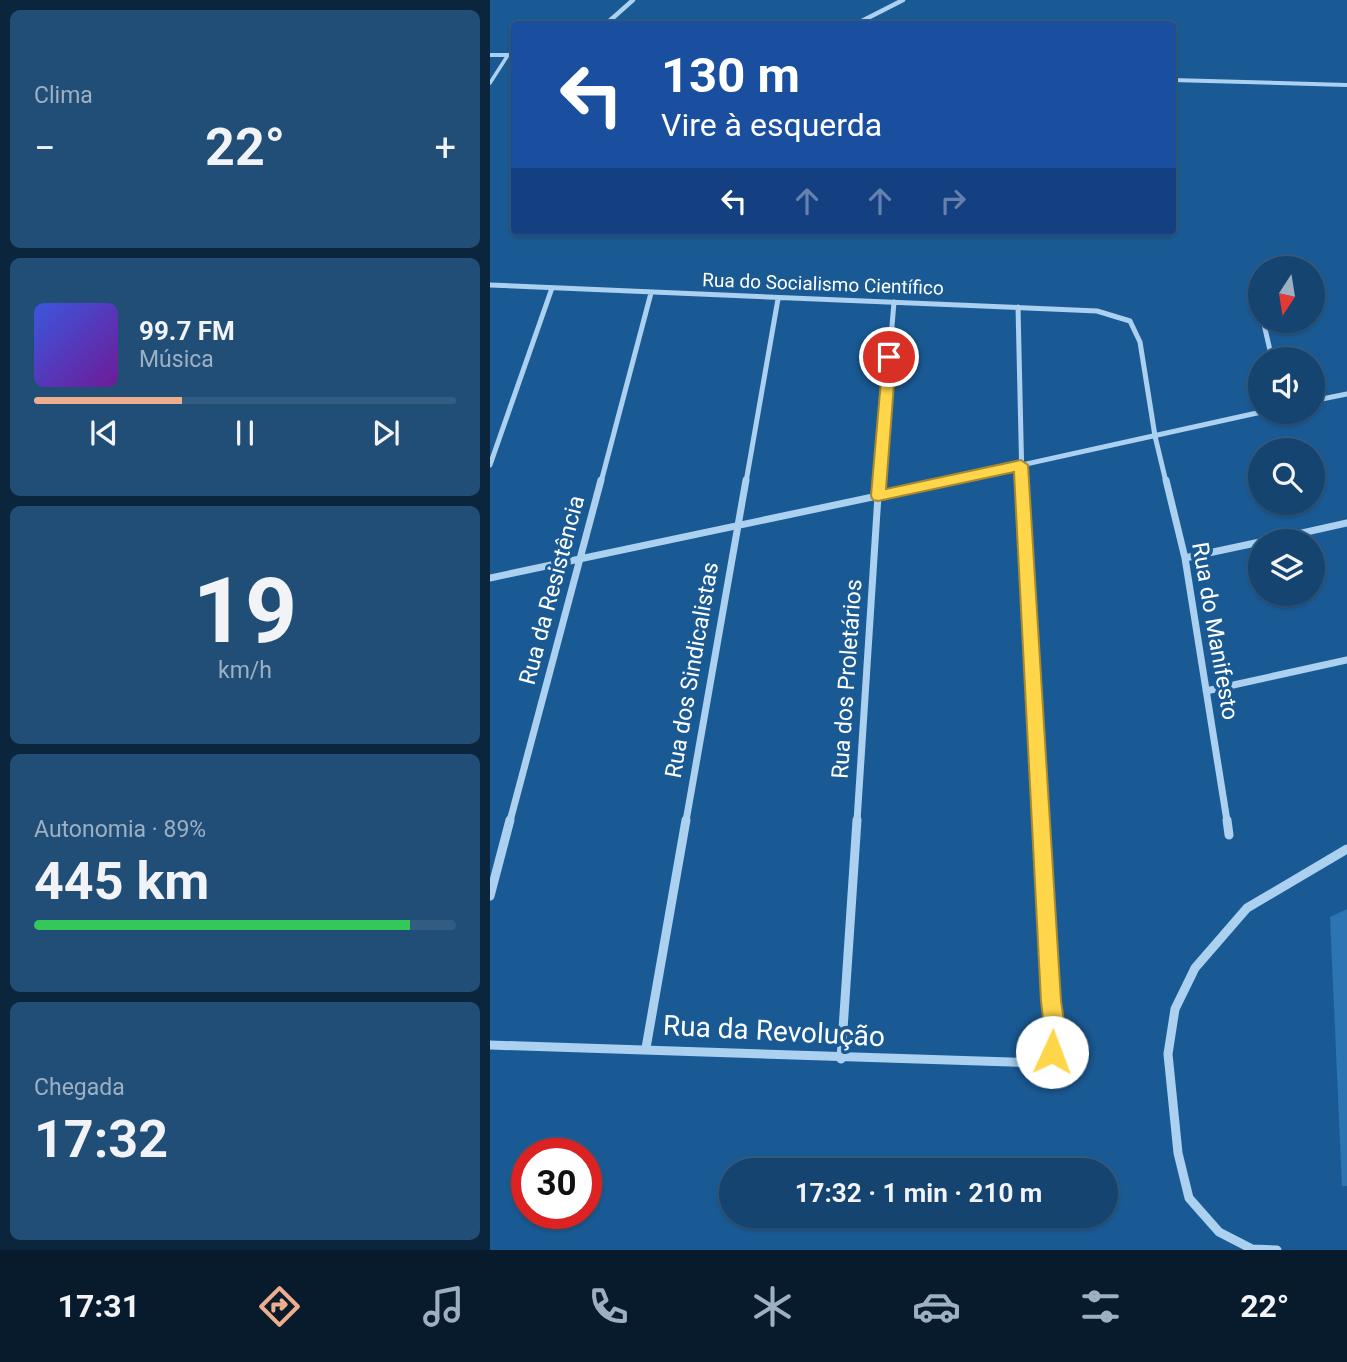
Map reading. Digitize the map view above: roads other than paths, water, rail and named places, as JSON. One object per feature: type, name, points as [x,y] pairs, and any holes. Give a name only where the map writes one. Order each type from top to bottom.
[{"type":"street","points":[[609,21],[633,0]]},
{"type":"street","points":[[862,21],[903,0]]},
{"type":"street","points":[[490,55],[511,55]]},
{"type":"street","points":[[1176,79],[1347,85]]},
{"type":"street","name":"Rua do Socialismo Científico","points":[[490,285],[1097,311],[1130,321],[1140,342]]},
{"type":"street","points":[[490,465],[552,288]]},
{"type":"street","name":"Rua da Resistência","points":[[490,896],[651,293]]},
{"type":"street","name":"Rua dos Sindicalistas","points":[[646,1048],[778,299]]},
{"type":"street","name":"Rua dos Proletários","points":[[841,1059],[878,496],[894,302]]},
{"type":"street","points":[[1018,307],[1021,465]]},
{"type":"street","name":"Rua do Manifesto","points":[[1140,342],[1155,436],[1185,558],[1229,835]]},
{"type":"street","points":[[1325,398],[1347,394]]},
{"type":"street","points":[[490,579],[736,528],[1248,415]]},
{"type":"street","name":"Rua da Revolução","points":[[490,1045],[646,1048],[841,1059],[1039,1063],[1052,1052],[1056,1035],[1021,465]]},
{"type":"street","points":[[1320,529],[1347,523]]},
{"type":"street","points":[[1185,558],[1248,545]]},
{"type":"street","points":[[1206,691],[1347,660]]},
{"type":"street","points":[[1276,1250],[1252,1250],[1219,1232],[1189,1198],[1178,1153],[1168,1054],[1175,1009],[1195,968],[1247,908],[1347,849]]},
{"type":"lane","points":[[490,83],[511,55]]}]
